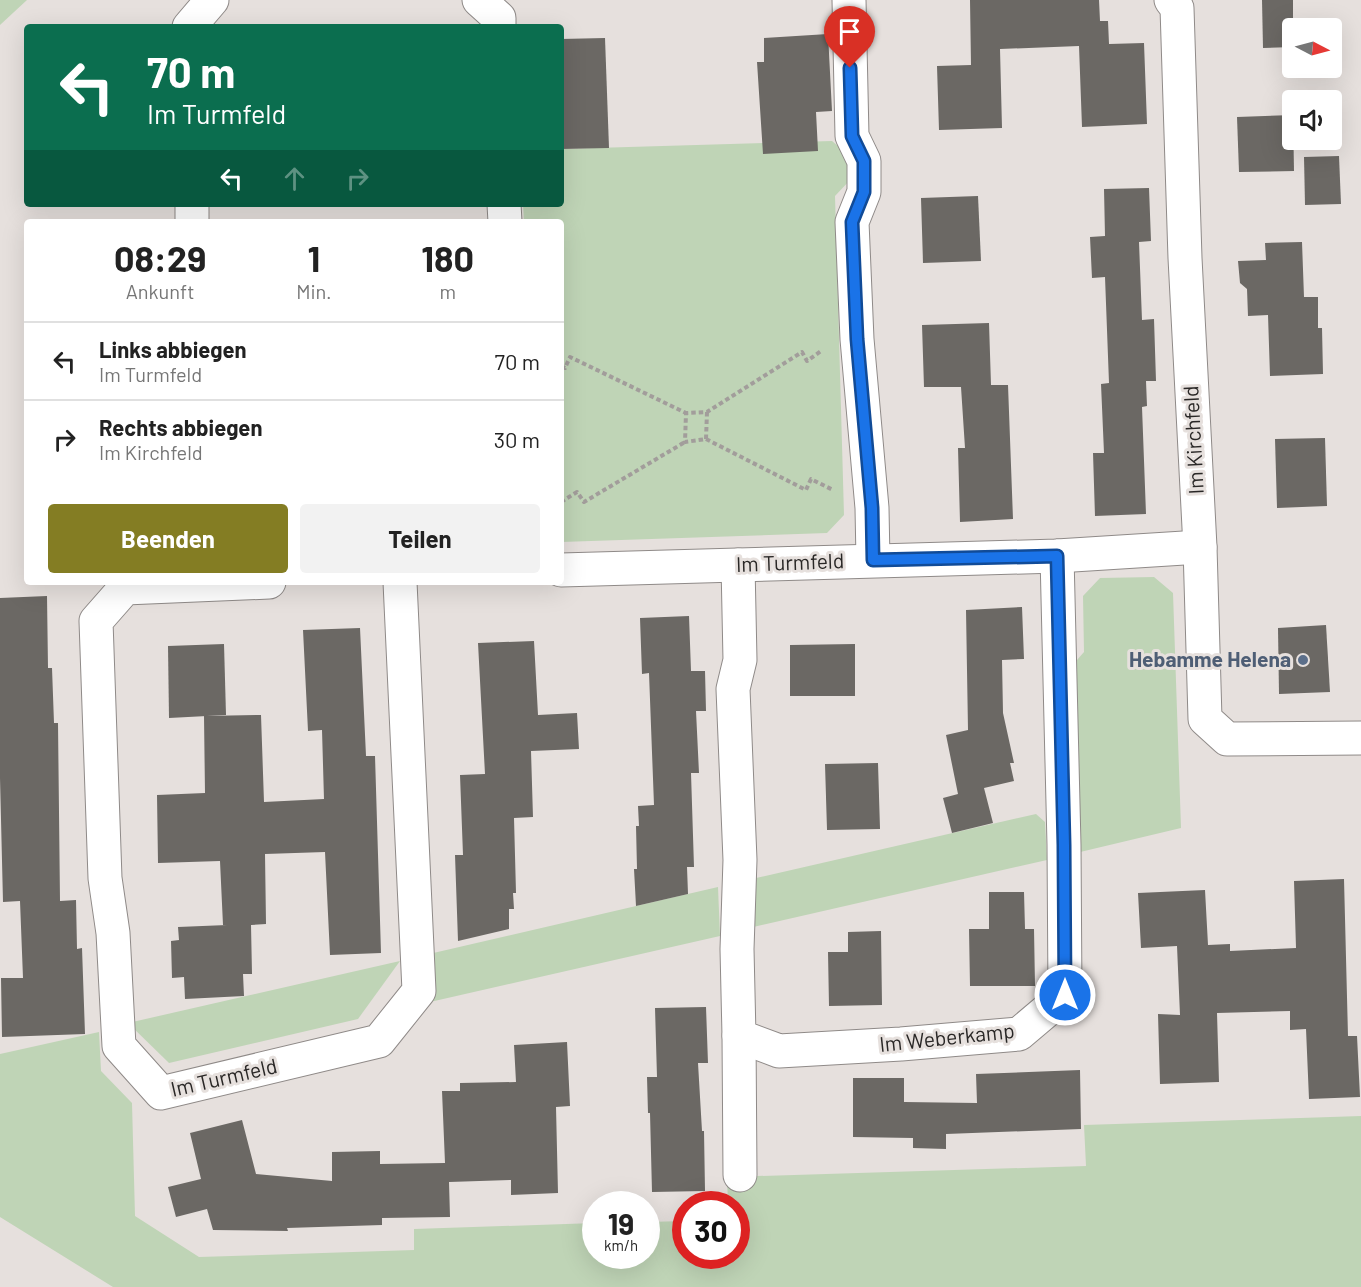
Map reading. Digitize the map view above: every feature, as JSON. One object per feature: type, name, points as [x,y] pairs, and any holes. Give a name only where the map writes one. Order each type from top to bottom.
[{"type":"street","points":[[192,24],[212,0]]},
{"type":"street","points":[[479,0],[499,18],[499,24]]},
{"type":"street","points":[[849,0],[852,136],[864,161],[864,192],[852,222],[857,339],[872,508],[873,560]]},
{"type":"street","name":"Im Kirchfeld","points":[[1171,0],[1177,8],[1185,258],[1200,547],[1205,719],[1227,739],[1361,738]]},
{"type":"street","name":"Im Turmfeld","points":[[564,570],[1057,556],[1200,547]]},
{"type":"street","name":"Im Weberkamp","points":[[739,1036],[779,1050],[901,1044],[1019,1034],[1065,995],[1057,556]]},
{"type":"street","points":[[738,565],[740,660],[733,688],[740,861],[737,949],[740,1175]]},
{"type":"street","name":"Im Turmfeld","points":[[171,585],[125,588],[96,621],[105,878],[113,933],[119,1046],[161,1093],[378,1041],[419,991],[400,585]]},
{"type":"path","points":[[564,368],[570,357],[686,413],[707,412],[802,352],[807,361],[837,340],[857,339]]},
{"type":"path","points":[[706,439],[707,412]]},
{"type":"path","points":[[685,442],[686,413]]},
{"type":"path","points":[[564,500],[577,492],[584,502],[685,442],[706,439],[806,490],[811,479],[872,508]]},
{"type":"green space","points":[[0,0],[27,0],[0,25]]},
{"type":"green space","points":[[832,141],[851,157],[852,178],[835,196],[844,515],[827,533],[564,542],[564,219],[524,219],[523,207],[564,207],[564,149]]},
{"type":"green space","points":[[1154,577],[1173,593],[1181,828],[1076,853],[1070,668],[1084,652],[1083,596],[1100,578]]},
{"type":"green space","points":[[1036,814],[1045,822],[1047,860],[749,928],[756,878]]},
{"type":"green space","points":[[718,887],[720,936],[430,1002],[429,954]]},
{"type":"green space","points":[[400,961],[358,1019],[169,1063],[128,1023]]},
{"type":"green space","points":[[99,1032],[101,1071],[132,1103],[135,1216],[199,1257],[414,1250],[414,1229],[582,1223],[582,1269],[660,1269],[660,1222],[672,1221],[672,1269],[750,1269],[750,1191],[728,1191],[727,1177],[1086,1166],[1084,1125],[1361,1116],[1361,1287],[113,1287],[0,1217],[0,1054]]},
{"type":"building","points":[[970,0],[1099,0],[1100,21],[1108,21],[1109,44],[1144,43],[1147,124],[1082,127],[1079,46],[1000,49],[1002,128],[939,130],[937,66],[971,65]]},
{"type":"building","points":[[1262,0],[1293,0],[1293,18],[1282,18],[1282,47],[1263,48]]},
{"type":"building","points":[[828,34],[832,111],[816,112],[818,151],[763,154],[757,62],[764,62],[764,38]]},
{"type":"building","points":[[605,38],[609,148],[564,149],[564,39]]},
{"type":"building","points":[[1282,115],[1282,150],[1294,150],[1294,171],[1239,172],[1237,117]]},
{"type":"building","points":[[1339,156],[1341,204],[1305,205],[1304,157]]},
{"type":"building","points":[[1149,188],[1151,241],[1139,242],[1142,320],[1154,319],[1156,381],[1146,381],[1147,406],[1142,407],[1146,514],[1095,516],[1093,453],[1104,453],[1101,384],[1109,383],[1105,277],[1092,278],[1090,237],[1105,236],[1104,189]]},
{"type":"building","points":[[978,196],[981,261],[923,263],[921,198]]},
{"type":"building","points":[[1302,242],[1304,297],[1318,297],[1318,328],[1322,328],[1323,374],[1270,376],[1268,315],[1248,316],[1247,289],[1240,283],[1238,261],[1266,260],[1265,243]]},
{"type":"building","points":[[989,323],[991,385],[1008,385],[1013,519],[960,522],[958,448],[965,448],[961,387],[924,387],[922,325]]},
{"type":"building","points":[[1325,438],[1327,506],[1277,508],[1275,439]]},
{"type":"building","points":[[47,596],[48,668],[52,668],[54,723],[58,723],[60,901],[76,900],[77,949],[82,948],[85,1034],[2,1037],[1,978],[23,978],[20,901],[3,902],[0,598]]},
{"type":"building","points":[[1022,607],[1024,659],[1002,660],[1003,713],[1014,763],[1010,763],[1014,781],[984,788],[993,823],[952,833],[943,798],[958,794],[946,735],[968,730],[966,610]]},
{"type":"building","points":[[689,616],[691,671],[705,671],[706,711],[696,711],[699,773],[691,773],[694,867],[687,867],[688,894],[636,906],[634,869],[637,869],[638,806],[654,805],[649,673],[642,674],[640,618]]},
{"type":"building","name":"Hebamme Helena","points":[[1326,625],[1330,692],[1279,694],[1278,628]]},
{"type":"building","points":[[360,628],[366,756],[375,756],[381,953],[330,955],[325,852],[265,854],[266,924],[251,925],[252,974],[243,974],[244,996],[185,999],[184,977],[172,978],[171,941],[179,940],[178,927],[227,925],[223,925],[220,861],[158,863],[157,795],[205,793],[204,716],[261,715],[264,802],[324,799],[322,730],[308,731],[303,630]]},
{"type":"building","points":[[534,641],[538,715],[577,713],[579,749],[531,751],[533,817],[514,818],[516,893],[513,893],[514,909],[509,909],[509,929],[458,941],[455,855],[463,855],[460,775],[485,774],[478,643]]},
{"type":"building","points":[[224,644],[226,715],[169,718],[168,646]]},
{"type":"building","points":[[855,644],[855,696],[790,696],[790,645]]},
{"type":"building","points":[[878,763],[880,829],[827,830],[825,764]]},
{"type":"building","points":[[1344,879],[1348,1036],[1357,1036],[1360,1097],[1309,1099],[1306,1029],[1290,1030],[1290,1011],[1217,1013],[1219,1082],[1160,1084],[1158,1014],[1180,1015],[1177,946],[1141,948],[1138,893],[1205,890],[1208,945],[1230,944],[1230,951],[1296,948],[1294,881]]},
{"type":"building","points":[[989,892],[1024,892],[1025,929],[1034,929],[1035,986],[970,986],[969,929],[989,929]]},
{"type":"building","points":[[881,931],[882,1005],[829,1006],[828,952],[848,952],[848,932]]},
{"type":"building","points":[[706,1007],[708,1063],[698,1063],[702,1131],[704,1131],[705,1191],[652,1191],[647,1077],[657,1077],[655,1008]]},
{"type":"building","points":[[567,1042],[570,1106],[556,1107],[558,1193],[511,1195],[511,1180],[449,1182],[450,1217],[382,1218],[382,1225],[287,1228],[288,1231],[213,1230],[207,1209],[176,1217],[168,1187],[201,1179],[190,1133],[242,1120],[256,1174],[332,1181],[332,1152],[380,1151],[380,1164],[445,1163],[442,1091],[460,1091],[460,1083],[516,1082],[514,1045]]},
{"type":"building","points":[[1080,1070],[1081,1129],[946,1134],[946,1149],[913,1148],[913,1138],[853,1137],[853,1078],[904,1078],[904,1102],[977,1103],[976,1074]]},
{"type":"place","name":"Hebamme Helena","points":[[1303,660]]},
{"type":"route","points":[[850,68],[852,136],[864,161],[864,192],[852,222],[857,339],[872,508],[873,560],[1057,556],[1065,995]]}]
